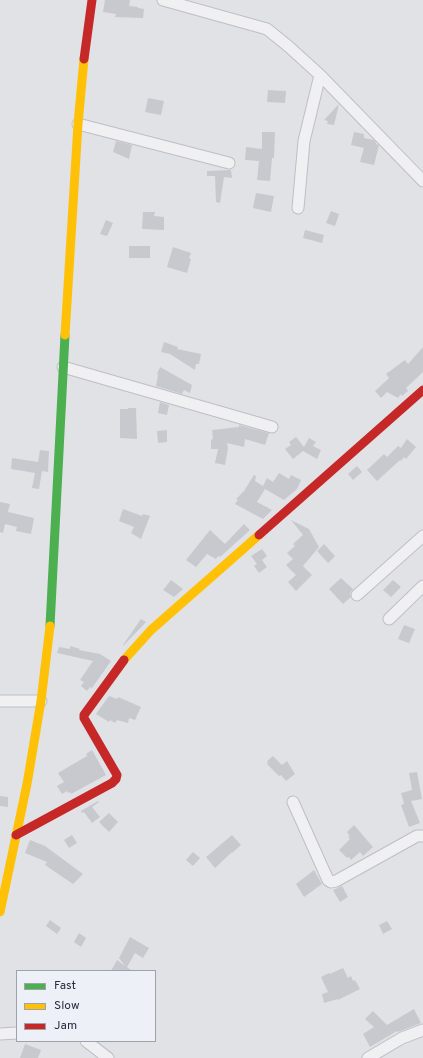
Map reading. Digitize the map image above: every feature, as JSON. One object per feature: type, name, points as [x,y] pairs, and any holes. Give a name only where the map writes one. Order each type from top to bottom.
[{"type":"street","points":[[0,912],[27,784],[41,700],[51,613],[63,368],[78,124],[82,70],[92,0]]},
{"type":"street","points":[[163,0],[267,29],[320,75],[423,181]]},
{"type":"street","points":[[298,208],[304,141],[320,75]]},
{"type":"street","points":[[78,124],[229,163]]},
{"type":"street","points":[[63,368],[272,428]]},
{"type":"street","points":[[16,835],[112,783],[116,779],[117,775],[84,718],[84,715],[124,659],[151,630],[423,390]]},
{"type":"street","points":[[357,595],[423,536]]},
{"type":"street","points":[[389,618],[423,586]]},
{"type":"street","points":[[0,701],[41,700]]},
{"type":"street","points":[[293,802],[328,880],[331,882],[336,881],[417,836],[423,836]]},
{"type":"street","points":[[368,1058],[402,1038],[423,1030]]},
{"type":"street","points":[[0,1034],[16,1033]]},
{"type":"street","points":[[87,1042],[108,1058]]},
{"type":"building","points":[[105,0],[130,0],[129,6],[144,9],[143,18],[115,17],[116,14],[103,12]]},
{"type":"building","points":[[268,90],[286,91],[285,103],[267,102]]},
{"type":"building","points":[[148,98],[164,101],[161,115],[145,112]]},
{"type":"building","points":[[339,104],[334,125],[327,124],[328,121],[324,120]]},
{"type":"building","points":[[262,132],[275,132],[274,158],[272,158],[270,181],[257,180],[259,161],[245,160],[246,147],[262,149]]},
{"type":"building","points":[[354,132],[364,134],[364,138],[374,140],[376,144],[379,145],[374,165],[360,162],[364,148],[351,145]]},
{"type":"building","points":[[116,141],[132,145],[129,159],[113,152]]},
{"type":"building","points":[[231,170],[232,178],[224,177],[220,203],[216,202],[215,176],[207,176],[207,171]]},
{"type":"building","points":[[256,193],[274,196],[271,212],[253,208]]},
{"type":"building","points":[[331,211],[339,214],[335,226],[326,223]]},
{"type":"building","points":[[143,212],[155,212],[154,216],[164,217],[164,230],[142,229]]},
{"type":"building","points":[[106,220],[113,223],[107,236],[100,234]]},
{"type":"building","points":[[305,230],[324,235],[322,243],[303,238]]},
{"type":"building","points":[[129,246],[150,246],[150,258],[129,258]]},
{"type":"building","points":[[173,247],[191,253],[187,273],[167,267]]},
{"type":"building","points":[[164,342],[178,347],[177,349],[201,354],[199,364],[196,364],[195,370],[170,354],[161,352]]},
{"type":"building","points":[[423,347],[423,372],[406,388],[408,391],[402,396],[401,394],[398,398],[387,392],[381,398],[375,391],[389,378],[386,374],[405,360],[408,364]]},
{"type":"building","points":[[160,367],[192,385],[190,393],[184,390],[182,394],[156,386],[157,374]]},
{"type":"building","points":[[160,402],[169,405],[167,415],[158,413]]},
{"type":"building","points":[[136,408],[137,439],[120,438],[120,409]]},
{"type":"building","points":[[239,425],[269,433],[265,445],[245,439],[244,447],[227,443],[228,448],[225,465],[215,463],[218,449],[211,449],[211,440],[213,439],[212,430],[239,427]]},
{"type":"building","points":[[167,430],[167,442],[158,443],[157,431]]},
{"type":"building","points":[[296,437],[304,447],[309,438],[316,442],[313,446],[321,450],[317,459],[303,451],[293,459],[285,449],[291,445],[289,442]]},
{"type":"building","points":[[407,439],[416,447],[406,459],[404,457],[401,461],[400,460],[377,481],[367,470],[384,454],[387,457],[398,446],[401,448]]},
{"type":"building","points":[[40,450],[49,451],[48,472],[42,471],[39,489],[32,488],[35,473],[11,469],[12,458],[38,462]]},
{"type":"building","points":[[357,466],[362,472],[353,480],[348,474]]},
{"type":"building","points":[[279,473],[289,479],[291,475],[301,480],[297,489],[284,500],[265,489],[257,502],[272,510],[263,519],[235,504],[238,500],[236,499],[244,491],[254,475],[256,476],[255,481],[263,486],[267,478],[273,482]]},
{"type":"building","points":[[0,502],[10,504],[8,512],[34,518],[31,534],[16,531],[17,527],[5,524],[3,533],[0,532]]},
{"type":"building","points":[[123,509],[142,516],[143,514],[150,516],[141,539],[131,533],[134,527],[119,521]]},
{"type":"building","points":[[291,520],[309,529],[319,547],[303,566],[312,575],[296,591],[288,582],[296,575],[286,565],[293,559],[287,553],[295,546],[293,544],[303,535]]},
{"type":"building","points":[[244,524],[250,530],[220,557],[218,556],[216,559],[207,554],[196,567],[186,560],[210,530],[225,544]]},
{"type":"building","points":[[324,544],[335,556],[328,563],[317,551]]},
{"type":"building","points":[[262,549],[267,556],[262,560],[267,567],[259,573],[254,566],[257,564],[251,556]]},
{"type":"building","points":[[341,578],[353,589],[350,593],[351,597],[343,604],[329,589]]},
{"type":"building","points":[[171,580],[183,589],[174,597],[163,590]]},
{"type":"building","points":[[393,580],[401,587],[391,597],[383,590]]},
{"type":"building","points":[[141,619],[146,622],[123,646],[123,645]]},
{"type":"building","points":[[404,625],[415,629],[409,643],[398,639]]},
{"type":"building","points":[[70,646],[80,649],[79,650],[100,654],[111,661],[92,688],[90,687],[87,691],[81,686],[84,682],[80,680],[93,661],[57,653],[59,647],[70,649]]},
{"type":"building","points":[[109,696],[117,699],[118,697],[141,707],[135,720],[129,718],[128,723],[117,720],[115,723],[110,720],[109,722],[96,714]]},
{"type":"building","points":[[92,750],[106,775],[71,794],[67,791],[62,794],[57,786],[64,782],[58,773],[87,756],[86,754]]},
{"type":"building","points":[[273,756],[282,765],[287,761],[295,774],[286,781],[281,775],[279,776],[267,764],[267,761]]},
{"type":"building","points":[[417,772],[422,799],[411,801],[420,823],[409,827],[401,805],[404,804],[401,793],[412,790],[409,773]]},
{"type":"building","points":[[0,796],[8,797],[8,807],[0,806]]},
{"type":"building","points":[[98,801],[99,802],[92,807],[100,817],[92,823],[84,812],[82,813],[81,811]]},
{"type":"building","points":[[109,813],[118,822],[109,832],[99,822]]},
{"type":"building","points":[[354,825],[373,847],[363,856],[360,852],[351,860],[339,850],[350,839],[347,832]]},
{"type":"building","points":[[72,835],[77,843],[69,848],[64,840]]},
{"type":"building","points":[[232,835],[241,845],[215,868],[206,857]]},
{"type":"building","points":[[30,840],[45,846],[83,874],[73,884],[45,865],[47,862],[25,853]]},
{"type":"building","points":[[193,852],[200,858],[193,866],[186,860]]},
{"type":"building","points":[[314,870],[322,884],[304,897],[296,884]]},
{"type":"building","points":[[342,886],[348,897],[340,902],[333,890]]},
{"type":"building","points":[[50,920],[61,928],[57,934],[46,926]]},
{"type":"building","points":[[387,921],[392,929],[383,934],[379,925]]},
{"type":"building","points":[[79,933],[86,938],[81,947],[74,942]]},
{"type":"building","points":[[130,937],[149,948],[143,958],[135,953],[127,967],[131,970],[112,970],[117,960],[125,966],[119,958]]},
{"type":"building","points":[[343,968],[348,978],[351,976],[353,981],[355,980],[360,989],[338,1000],[324,1003],[322,994],[328,992],[321,977]]},
{"type":"building","points":[[414,1009],[421,1023],[398,1032],[397,1031],[370,1047],[363,1034],[374,1027],[365,1019],[373,1011],[387,1025]]},
{"type":"building","points":[[25,1044],[41,1050],[38,1058],[20,1058]]},
{"type":"traffic: fast","points":[[50,626],[65,335]]},
{"type":"traffic: slow","points":[[65,335],[78,124],[84,59]]},
{"type":"traffic: slow","points":[[124,660],[151,630],[259,535]]},
{"type":"traffic: slow","points":[[0,912],[27,784],[41,701],[50,626]]},
{"type":"traffic: jam","points":[[84,59],[92,0]]},
{"type":"traffic: jam","points":[[259,535],[423,390]]},
{"type":"traffic: jam","points":[[16,835],[112,783],[116,779],[117,775],[84,718],[84,715],[124,660]]}]
